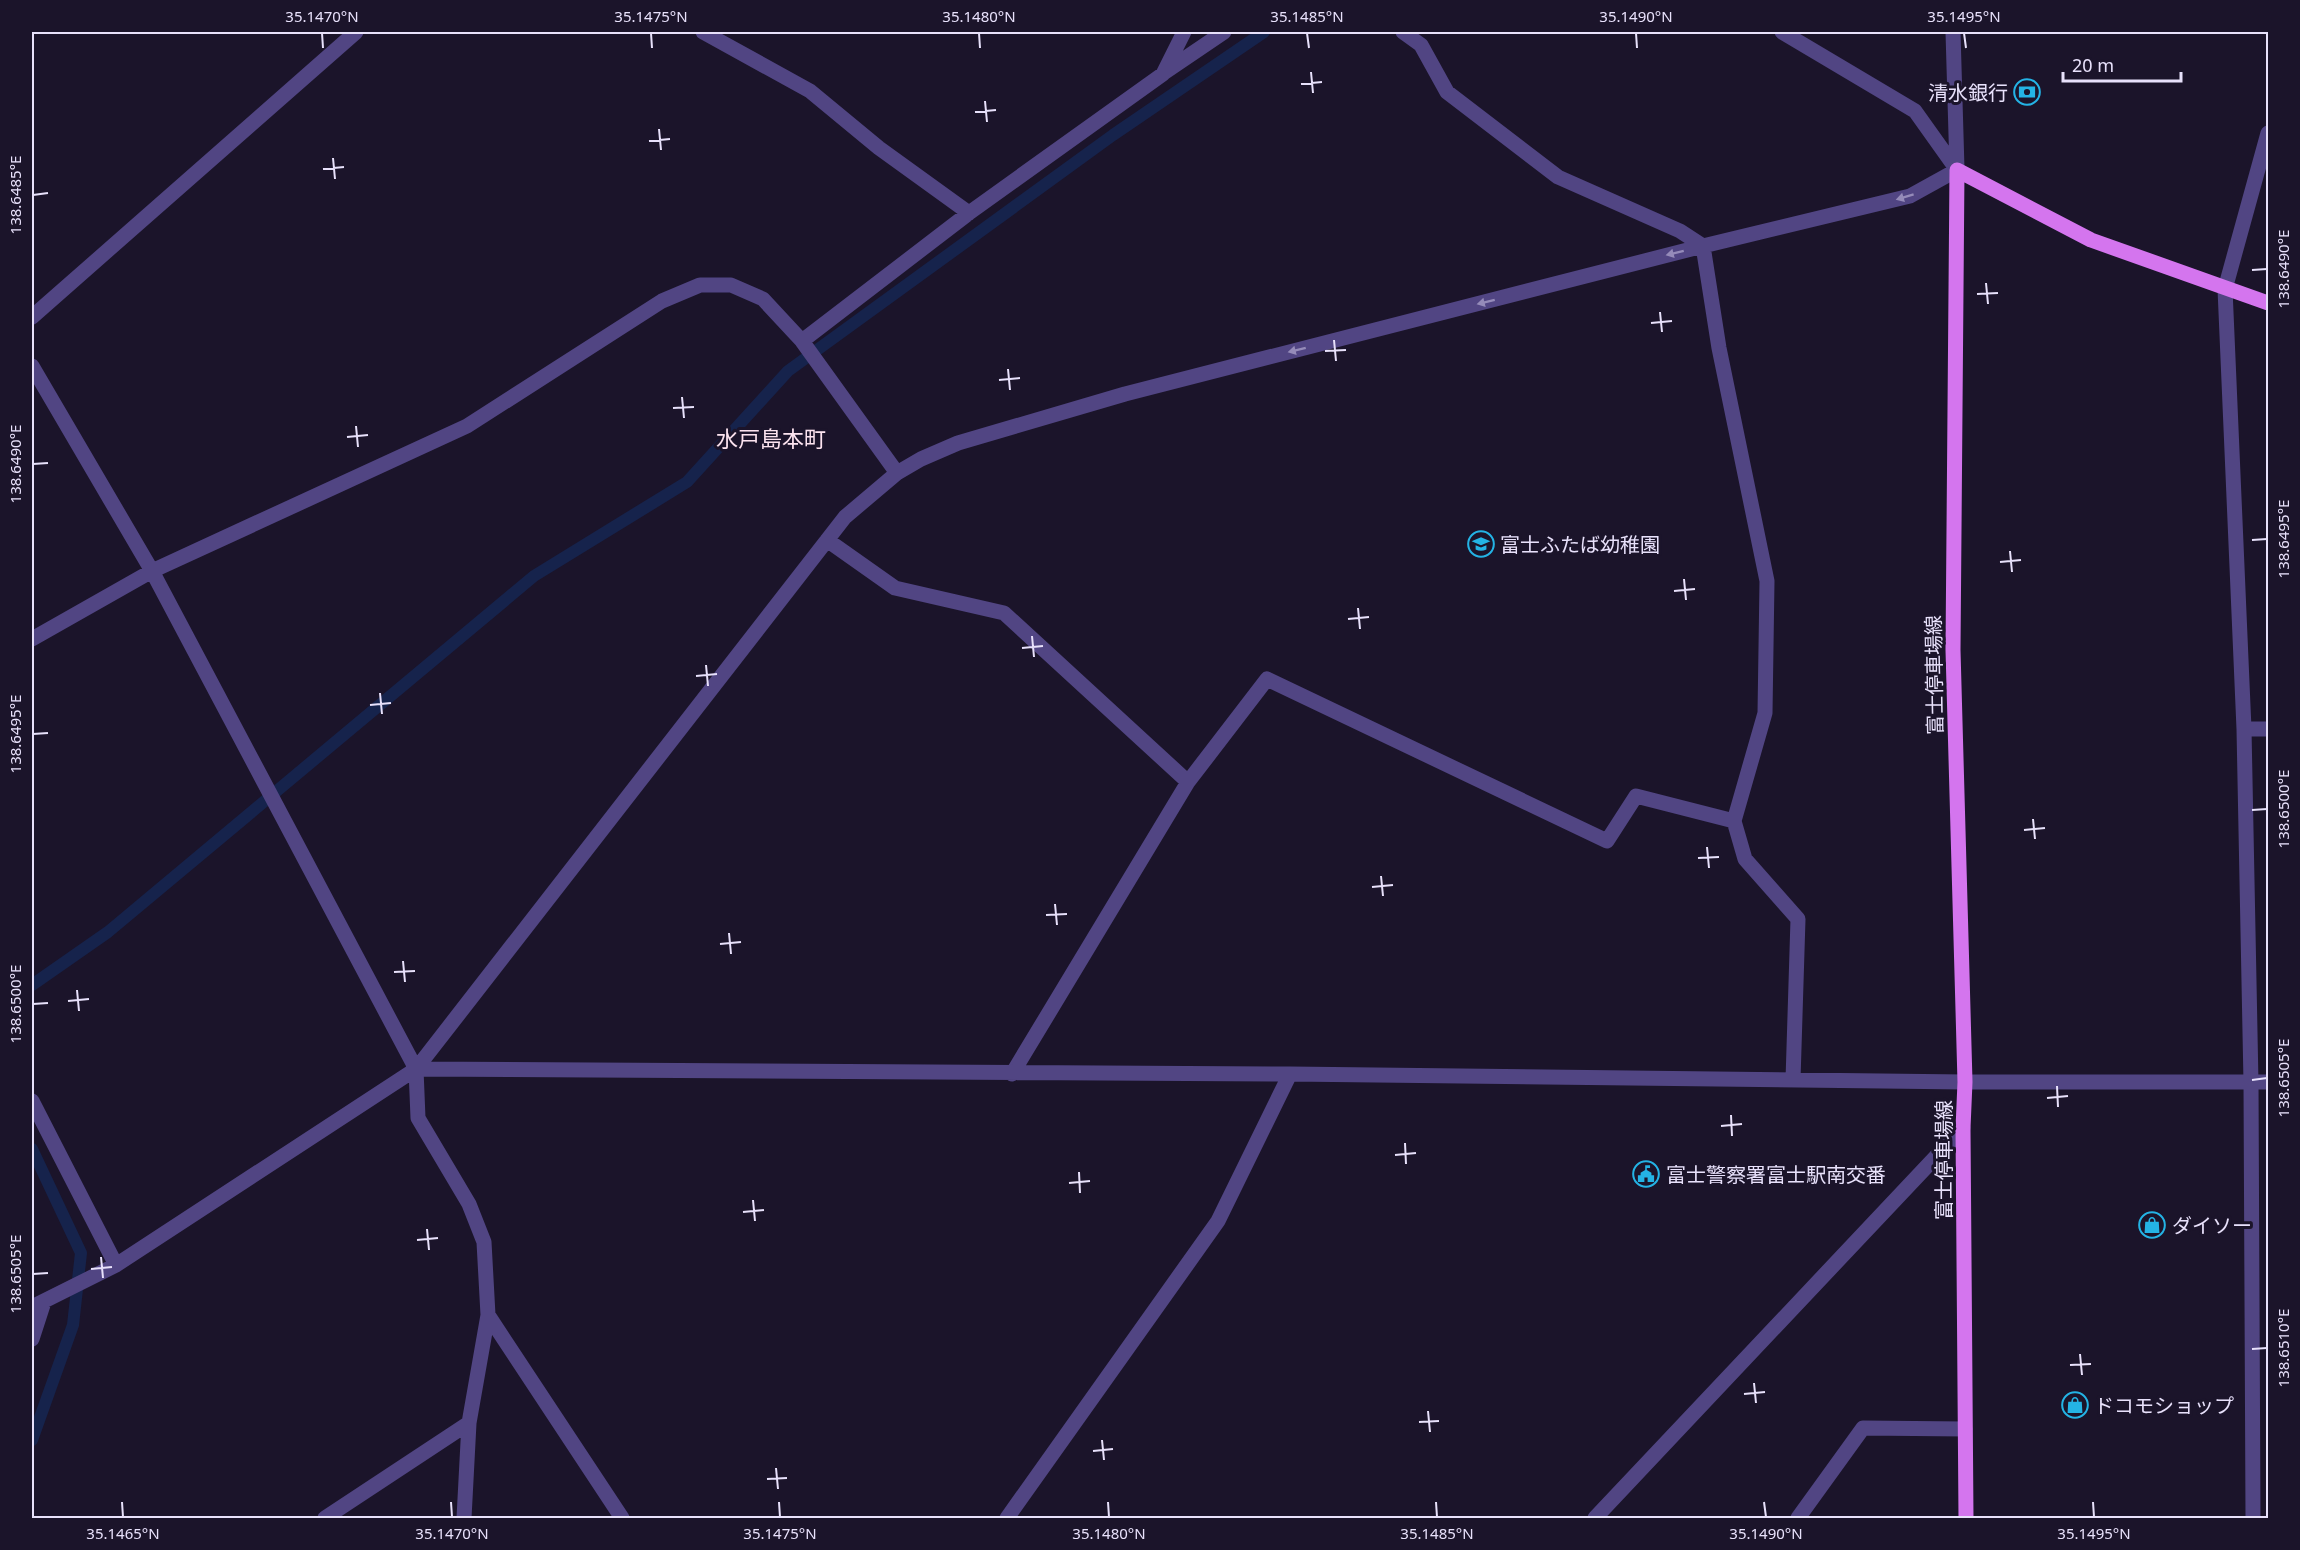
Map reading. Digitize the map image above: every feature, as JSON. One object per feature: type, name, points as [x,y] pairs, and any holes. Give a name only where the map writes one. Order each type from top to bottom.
[{"type":"main road","points":[[1957,170],[2091,240],[2268,303]]},
{"type":"main road","name":"富士停車場線","points":[[1957,170],[1953,650],[1965,1082],[1963,1128],[1966,1518]]},
{"type":"street","points":[[32,317],[357,32]]},
{"type":"street","points":[[704,32],[810,91],[879,148],[969,213]]},
{"type":"street","points":[[1163,74],[1184,32]]},
{"type":"street","points":[[802,341],[969,213],[1224,32]]},
{"type":"street","points":[[1402,32],[1421,45],[1447,92],[1558,177],[1680,231],[1702,246],[1719,348],[1767,581],[1765,713],[1734,821],[1745,859],[1798,919],[1793,1080]]},
{"type":"street","points":[[1782,32],[1916,111],[1957,170]]},
{"type":"street","points":[[1953,32],[1957,170]]},
{"type":"street","points":[[2253,1518],[2251,1083],[2244,729],[2225,289],[2268,137]]},
{"type":"street","points":[[32,1339],[44,1302],[116,1265],[416,1069],[845,517],[897,473],[921,459],[958,443],[1125,394],[1702,246],[1910,196],[1957,170]]},
{"type":"street","points":[[32,639],[152,571],[467,426],[662,301],[699,285],[731,285],[763,299],[802,341],[897,473]]},
{"type":"street","points":[[32,366],[152,571],[416,1069],[418,1118],[469,1204],[484,1242],[488,1315],[469,1423],[464,1518]]},
{"type":"street","points":[[827,540],[895,588],[1004,613],[1188,782]]},
{"type":"street","points":[[1012,1074],[1188,782],[1267,679],[1607,841],[1636,796],[1734,821]]},
{"type":"street","points":[[2244,729],[2268,729]]},
{"type":"street","points":[[416,1069],[1290,1074],[1965,1082],[2268,1082]]},
{"type":"street","points":[[1006,1518],[1218,1221],[1290,1074]]},
{"type":"street","points":[[32,1101],[116,1265]]},
{"type":"street","points":[[1595,1518],[1963,1128]]},
{"type":"street","points":[[488,1315],[622,1518]]},
{"type":"street","points":[[325,1518],[469,1423]]},
{"type":"street","points":[[1798,1518],[1863,1428],[1965,1429]]},
{"type":"waterway","points":[[32,985],[108,932],[534,576],[687,482],[788,371],[1113,135],[1264,32]]},
{"type":"waterway","points":[[32,1149],[81,1253],[73,1325],[32,1440]]},
{"type":"place","name":"清水銀行","points":[[2027,92]]},
{"type":"place","name":"富士ふたば幼稚園","points":[[1481,544]]},
{"type":"place","name":"富士警察署富士駅南交番","points":[[1646,1174]]},
{"type":"place","name":"ダイソー","points":[[2152,1225]]},
{"type":"place","name":"ドコモショップ","points":[[2075,1405]]},
{"type":"district","name":"水戸島本町","points":[[771,438]]}]
